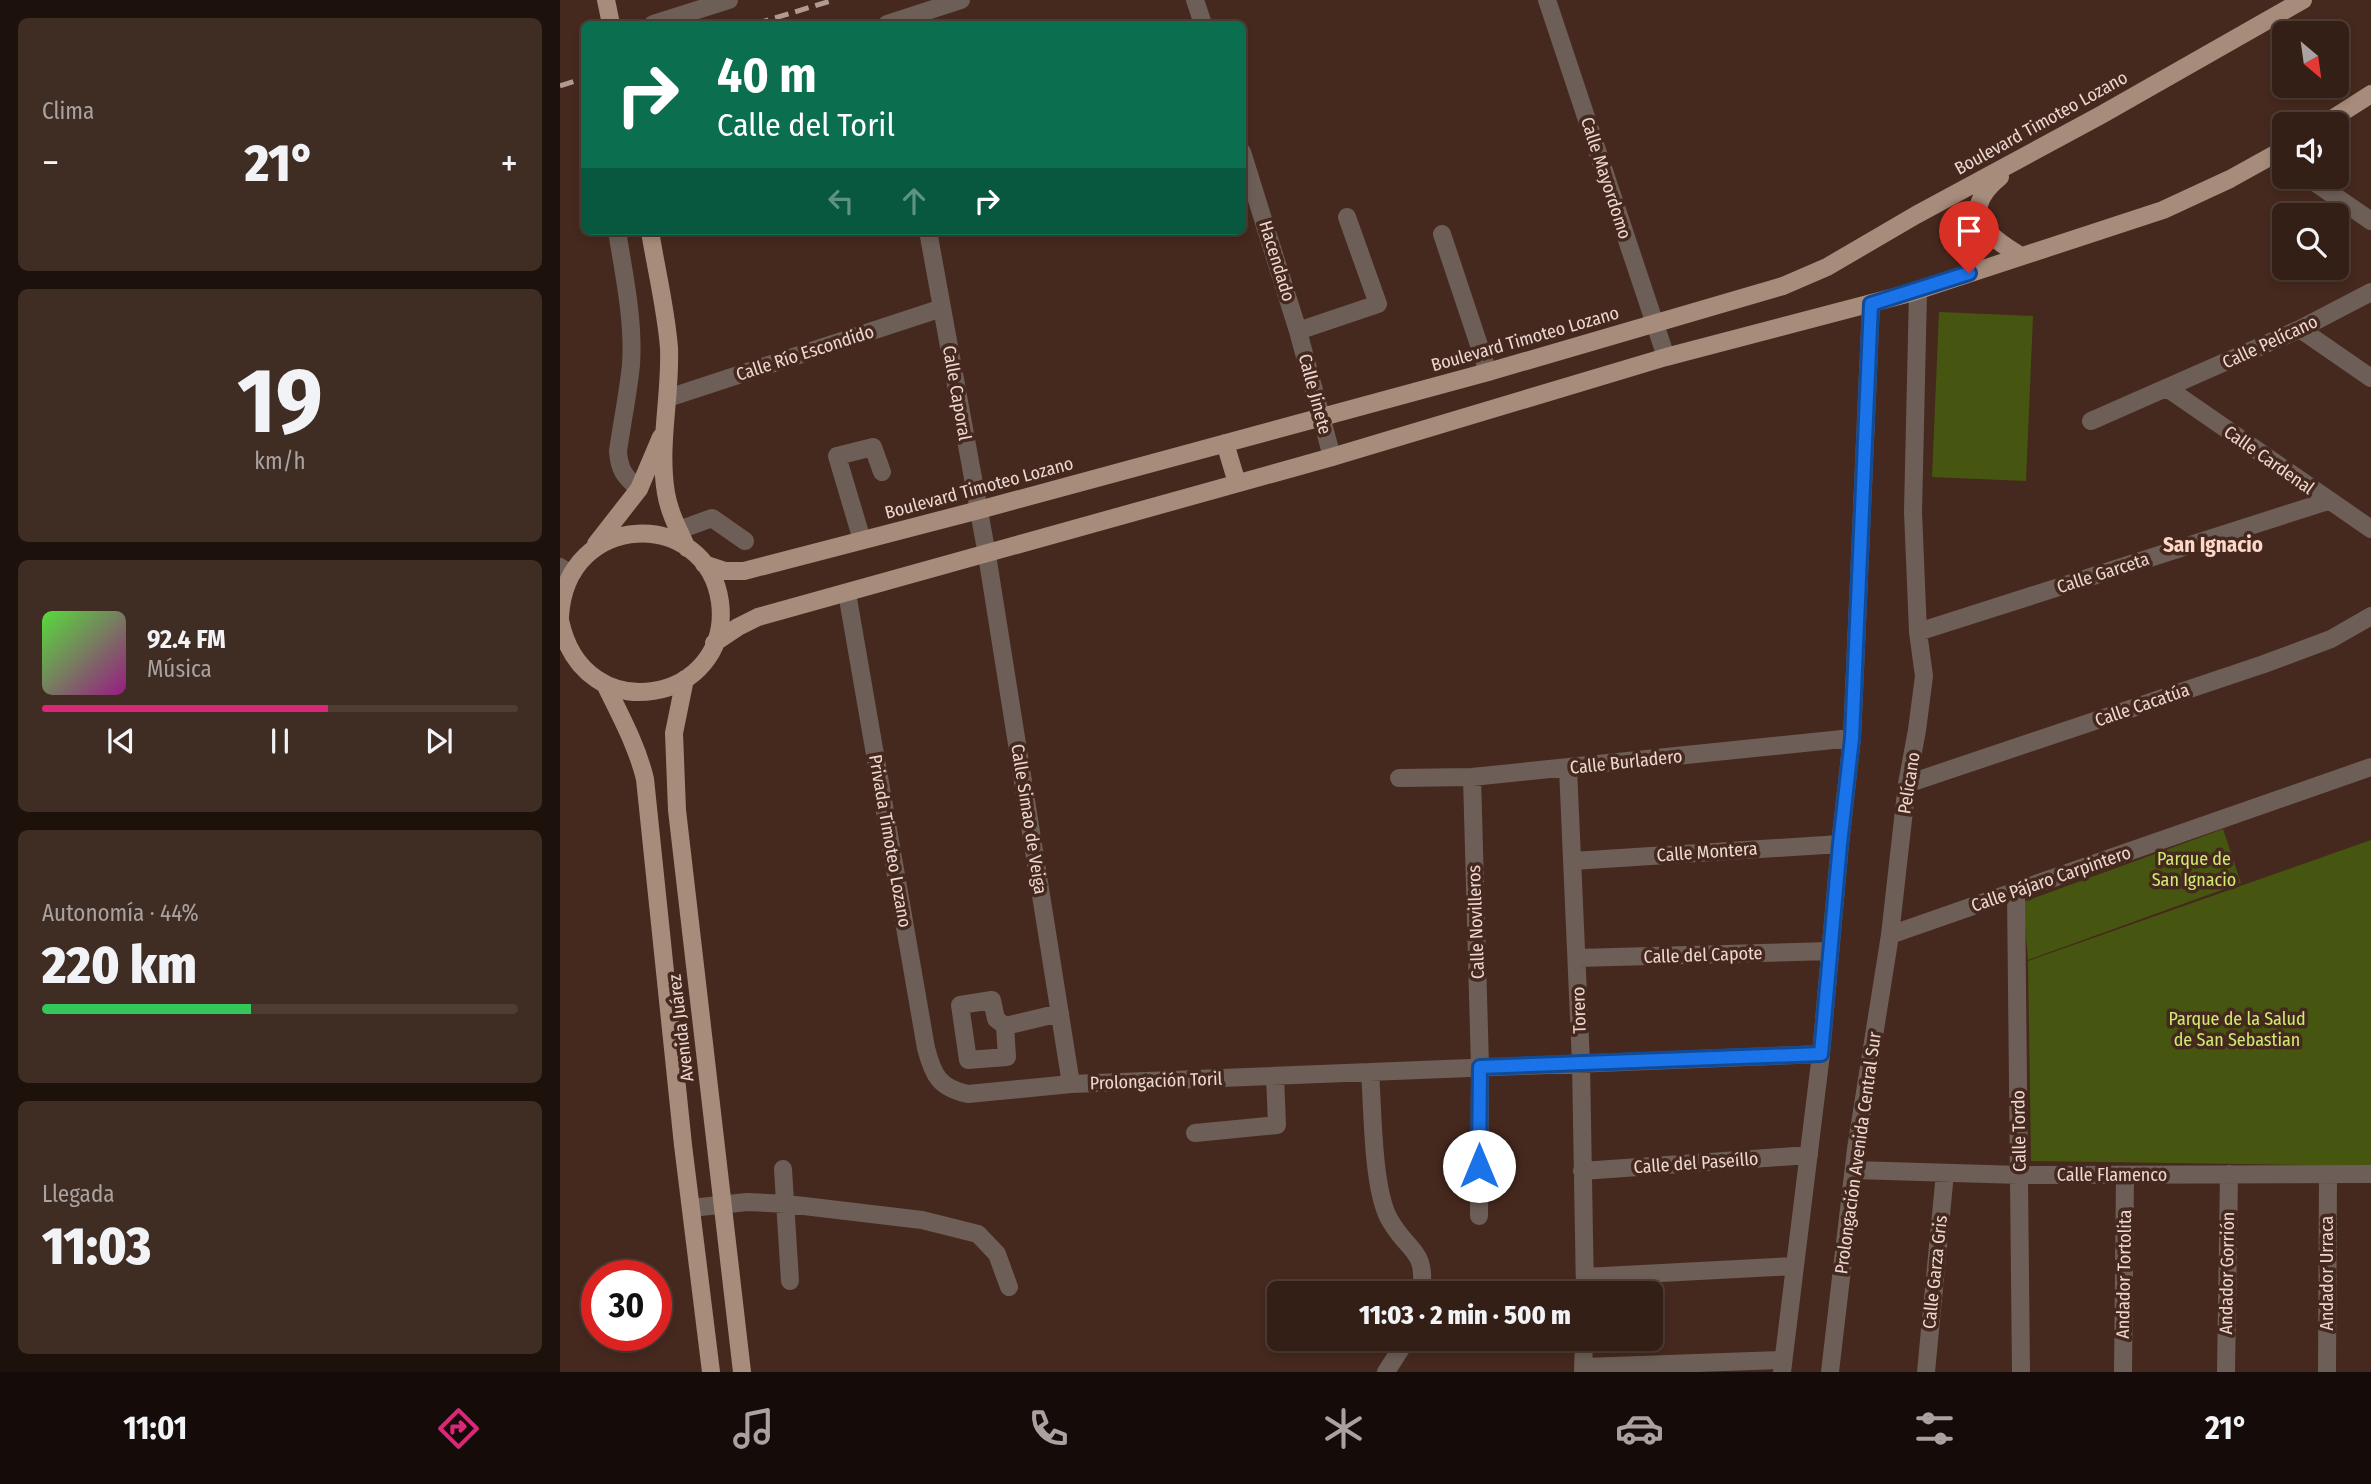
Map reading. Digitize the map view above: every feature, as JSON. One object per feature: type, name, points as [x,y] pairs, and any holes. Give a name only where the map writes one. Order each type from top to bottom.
[{"type":"main road","points":[[606,0],[610,21]]},
{"type":"main road","name":"Boulevard Timoteo Lozano","points":[[704,564],[725,571],[744,571],[1489,372],[1783,286],[1828,267],[1916,215],[2303,0]]},
{"type":"main road","points":[[2343,112],[2371,94]]},
{"type":"main road","points":[[2021,256],[1994,240],[1982,225],[1978,208],[1983,194],[1992,183],[2028,155]]},
{"type":"main road","points":[[714,643],[738,626],[758,617],[1332,457],[1666,357],[1914,292],[2163,210],[2272,159]]},
{"type":"main road","points":[[651,235],[668,348],[668,398],[663,431],[666,493],[688,548]]},
{"type":"main road","points":[[593,548],[611,539],[640,533],[670,538],[688,548],[704,564],[714,582],[720,602],[720,623],[707,657],[685,679],[668,688],[650,692],[628,692],[606,686],[584,671],[572,656],[560,619],[565,571],[593,548],[639,489],[663,431]]},
{"type":"main road","points":[[1225,443],[1237,483]]},
{"type":"main road","points":[[560,668],[584,671]]},
{"type":"main road","name":"Avenida Juárez","points":[[685,679],[674,733],[676,799],[743,1372]]},
{"type":"main road","name":"Avenida Juárez","points":[[606,686],[632,738],[645,779],[711,1372]]},
{"type":"street","points":[[662,21],[729,0]]},
{"type":"street","points":[[899,21],[961,0]]},
{"type":"street","points":[[1195,0],[1202,21]]},
{"type":"street","name":"Calle Mayordomo","points":[[1547,0],[1666,357]]},
{"type":"street","name":"Hacendado","points":[[1246,165],[1298,331]]},
{"type":"street","points":[[2324,189],[2371,221]]},
{"type":"street","points":[[1298,331],[1378,304],[1347,217]]},
{"type":"street","points":[[1442,234],[1489,372]]},
{"type":"street","points":[[619,235],[631,335],[631,365],[618,451],[619,464],[623,475],[639,489]]},
{"type":"street","name":"Calle Caporal","points":[[929,235],[987,555]]},
{"type":"street","name":"Pelícano","points":[[1890,935],[1907,784],[1924,676],[1918,632],[1913,512],[1914,292]]},
{"type":"street","name":"Calle Pelícano","points":[[2091,421],[2300,329],[2371,292]]},
{"type":"street","points":[[1584,1351],[1584,1370],[1783,1366],[1821,1054],[1852,738],[1871,304]]},
{"type":"street","name":"Calle Río Escondido","points":[[668,398],[942,308]]},
{"type":"street","points":[[2300,329],[2371,378]]},
{"type":"street","name":"Calle Jinete","points":[[1298,331],[1332,457]]},
{"type":"street","name":"Calle Cardenal","points":[[2167,388],[2371,530]]},
{"type":"street","points":[[862,540],[837,456],[873,447],[882,472]]},
{"type":"street","name":"Calle Garceta","points":[[1918,632],[2328,501]]},
{"type":"street","points":[[679,530],[712,518],[745,541]]},
{"type":"street","name":"Calle Simao de Veiga","points":[[987,555],[1071,1084]]},
{"type":"street","name":"Privada Timoteo Lozano","points":[[847,593],[926,1048],[930,1063],[943,1085]]},
{"type":"street","name":"Calle Cacatúa","points":[[1907,784],[2264,664],[2331,639],[2371,616]]},
{"type":"street","name":"Calle Burladero","points":[[1399,778],[1472,777],[1852,738]]},
{"type":"street","name":"Calle Pájaro Carpintero","points":[[1890,935],[2371,767]]},
{"type":"street","name":"Torero","points":[[1568,768],[1581,1063],[1585,1281]]},
{"type":"street","name":"Calle Novilleros","points":[[1472,777],[1480,1067],[1479,1216]]},
{"type":"street","name":"Calle Montera","points":[[1573,861],[1840,844]]},
{"type":"street","name":"Calle Tordo","points":[[2016,891],[2021,1372]]},
{"type":"street","name":"Prolongación Avenida Central Sur","points":[[1830,1372],[1854,1170],[1890,935]]},
{"type":"street","name":"Calle del Capote","points":[[1577,958],[1830,951]]},
{"type":"street","points":[[1005,1026],[1060,1013]]},
{"type":"street","name":"Prolongación Toril","points":[[943,1085],[968,1094],[1071,1084],[1821,1054]]},
{"type":"street","points":[[1370,1072],[1379,1188],[1391,1223],[1415,1250],[1421,1263],[1422,1281]]},
{"type":"street","points":[[1195,1133],[1277,1125],[1275,1076]]},
{"type":"street","name":"Calle del Paseíllo","points":[[1582,1171],[1810,1154]]},
{"type":"street","points":[[783,1168],[790,1281]]},
{"type":"street","name":"Calle Flamenco","points":[[1854,1170],[2020,1175],[2371,1174]]},
{"type":"street","name":"Calle Garza Gris","points":[[1926,1372],[1945,1173]]},
{"type":"street","name":"Andador Gorrión","points":[[2226,1372],[2229,1174]]},
{"type":"street","name":"Andador Urraca","points":[[2327,1372],[2328,1174]]},
{"type":"street","name":"Andador Tortolita","points":[[2123,1372],[2125,1175]]},
{"type":"street","points":[[691,1209],[747,1202],[922,1220],[978,1234],[997,1254],[1009,1287]]},
{"type":"street","points":[[1629,1281],[1794,1266]]},
{"type":"street","points":[[1386,1372],[1399,1351]]},
{"type":"green space","points":[[1939,312],[2033,316],[2026,481],[1932,477]]},
{"type":"green space","name":"Parque de San Ignacio","points":[[2223,829],[2241,883],[2028,960],[2023,902]]},
{"type":"green space","name":"Parque de la Salud de San Sebastian","points":[[2371,840],[2371,1166],[2031,1161],[2028,961]]},
{"type":"railway","points":[[765,21],[834,0]]},
{"type":"railway","points":[[560,86],[581,79]]},
{"type":"district","name":"San Ignacio","points":[[2213,545]]},
{"type":"route","points":[[1479,1166],[1480,1067],[1821,1054],[1852,738],[1871,304],[1969,273]]}]
